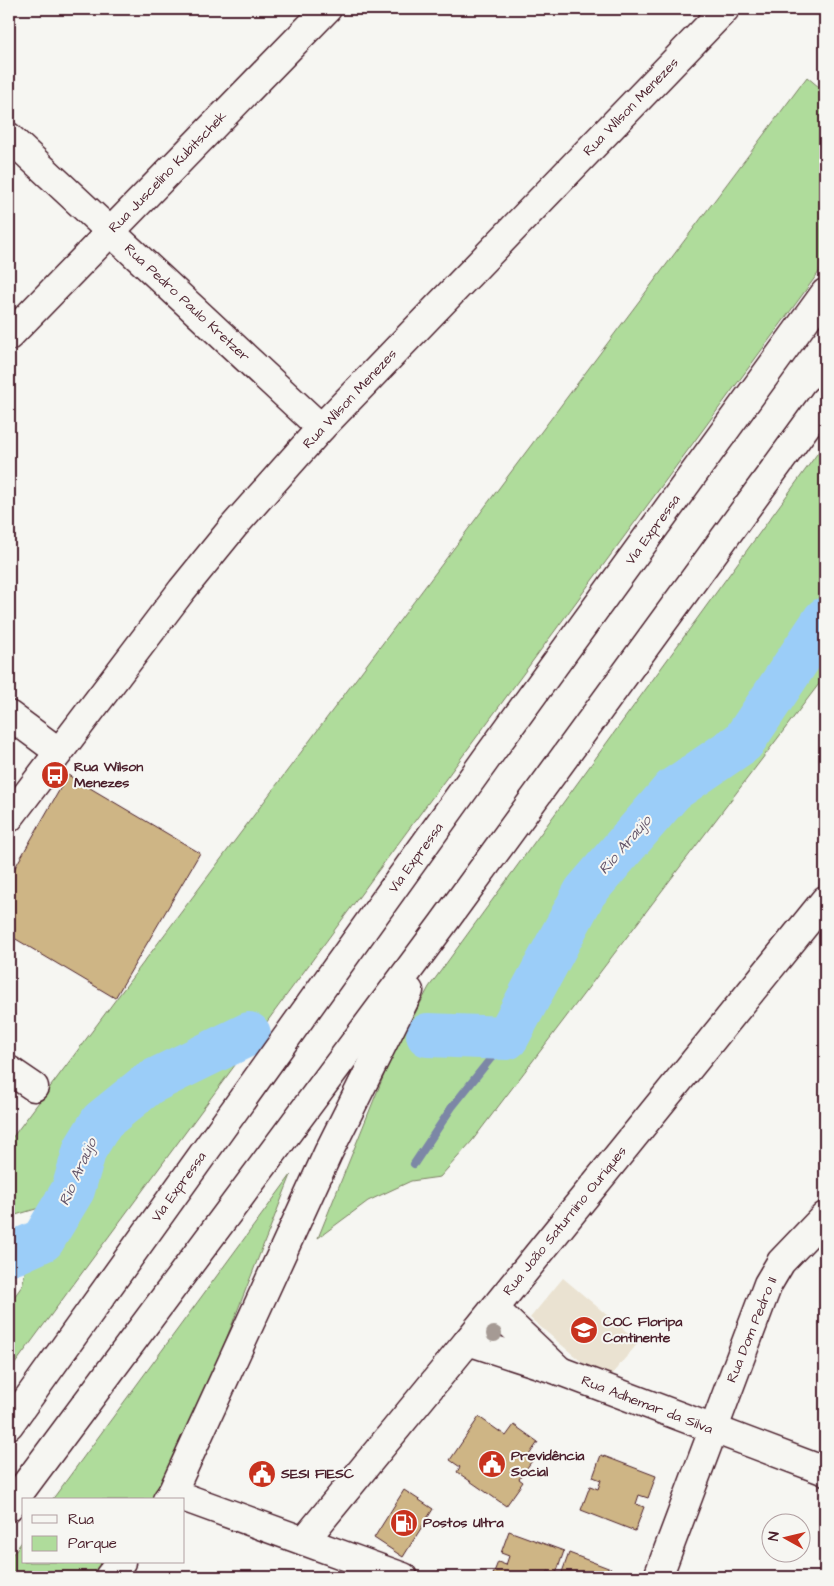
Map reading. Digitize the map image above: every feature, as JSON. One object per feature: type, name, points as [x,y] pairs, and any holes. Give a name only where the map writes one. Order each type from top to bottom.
[{"type":"main road","name":"Rua Juscelino Kubitschek","points":[[9,336],[327,9]]},
{"type":"main road","name":"Rua Wilson Menezes","points":[[9,818],[182,590],[234,526],[321,428],[725,9]]},
{"type":"main road","name":"Rua Pedro Paulo Kretzer","points":[[9,137],[321,428]]},
{"type":"main road","name":"Via Expressa","points":[[9,1424],[486,759],[825,293]]},
{"type":"main road","points":[[9,1507],[442,925],[825,400]]},
{"type":"main road","points":[[9,715],[59,752]]},
{"type":"main road","name":"Rua João Saturnino Ouriques","points":[[304,1541],[825,900]]},
{"type":"main road","points":[[170,1496],[328,1153],[442,925]]},
{"type":"main road","points":[[9,1070],[34,1087]]},
{"type":"main road","name":"Rua Dom Pedro II","points":[[658,1577],[768,1284],[781,1262],[825,1216]]},
{"type":"main road","points":[[501,1315],[560,1371]]},
{"type":"main road","name":"Rua Adhemar da Silva","points":[[468,1341],[560,1371],[825,1471]]},
{"type":"main road","points":[[185,1501],[403,1577]]},
{"type":"main road","points":[[109,1577],[119,1564]]},
{"type":"shaded area","name":"COC Floripa Continente","points":[[563,1278],[639,1342],[605,1382],[530,1318]]},
{"type":"green space","points":[[807,77],[825,92],[825,264],[9,1372],[9,1304],[22,1286],[39,1208],[9,1217],[9,1142]]},
{"type":"green space","points":[[825,443],[825,676],[472,1141],[440,1177],[411,1181],[368,1201],[318,1238],[390,1060],[429,987]]},
{"type":"green space","points":[[291,1175],[161,1498],[53,1498]]},
{"type":"green space","points":[[22,1542],[22,1564],[106,1564],[96,1577],[9,1577],[9,1559]]},
{"type":"building","points":[[68,775],[200,853],[115,998],[9,935],[9,878]]},
{"type":"building","name":"Previdência Social","points":[[479,1417],[506,1436],[514,1425],[538,1442],[529,1455],[534,1458],[519,1479],[523,1482],[506,1506],[457,1472],[460,1467],[450,1460]]},
{"type":"building","points":[[601,1455],[656,1476],[648,1498],[639,1495],[636,1504],[644,1507],[635,1531],[581,1510],[590,1486],[598,1489],[601,1480],[593,1477]]},
{"type":"building","name":"Postos Ultra","points":[[404,1490],[433,1509],[403,1557],[374,1538]]},
{"type":"building","points":[[509,1531],[564,1551],[556,1574],[548,1571],[545,1577],[492,1577],[498,1562],[506,1565],[509,1556],[501,1553]]},
{"type":"building","points":[[569,1553],[624,1574],[623,1577],[566,1577],[561,1575]]},
{"type":"waterway","name":"Rio Araújo","points":[[428,1035],[507,1038],[585,892],[673,790],[743,742],[825,619]]},
{"type":"waterway","name":"Rio Araújo","points":[[14,1253],[43,1240],[73,1190],[85,1149],[102,1121],[149,1083],[249,1034]]},
{"type":"waterway","points":[[414,1164],[452,1107],[507,1038]]},
{"type":"place","name":"Rua Wilson Menezes","points":[[55,775]]},
{"type":"place","name":"COC Floripa Continente","points":[[584,1330]]},
{"type":"place","name":"Previdência Social","points":[[492,1464]]},
{"type":"place","name":"SESI FIESC","points":[[262,1474]]},
{"type":"place","name":"Postos Ultra","points":[[404,1523]]}]
